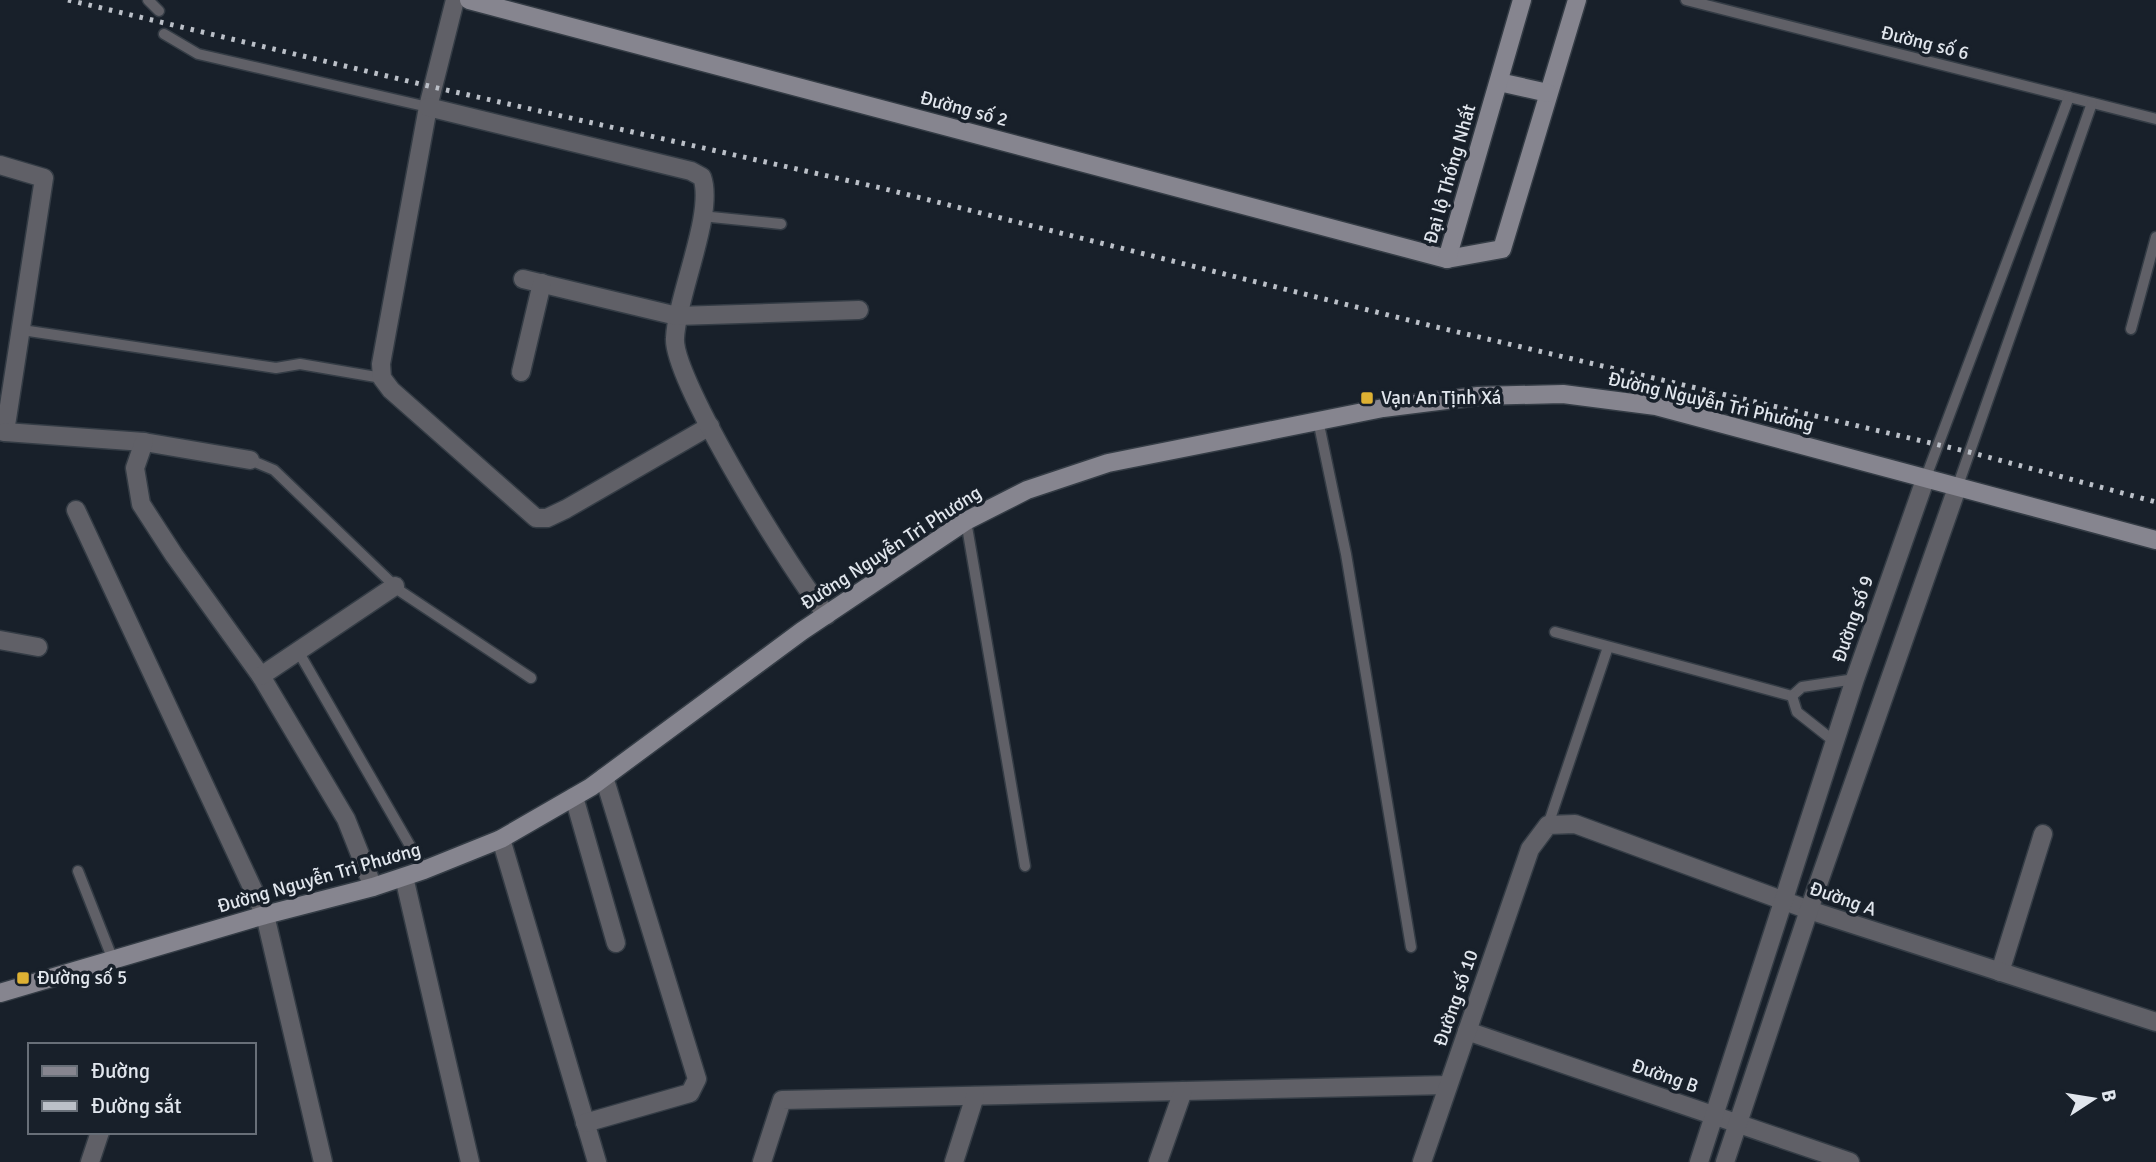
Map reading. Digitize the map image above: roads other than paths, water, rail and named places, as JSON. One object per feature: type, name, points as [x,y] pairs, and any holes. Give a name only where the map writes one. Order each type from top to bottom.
[{"type":"main road","name":"Đường số 2","points":[[469,0],[1447,259]]},
{"type":"main road","name":"Đại lộ Thống Nhất","points":[[1522,0],[1447,259],[1502,249],[1577,0]]},
{"type":"main road","points":[[1499,82],[1548,93]]},
{"type":"main road","name":"Đường Nguyễn Tri Phương","points":[[0,993],[265,915],[373,887],[501,839],[604,777],[827,615],[966,521],[1027,490],[1084,469],[1318,420],[1478,396],[1534,393],[1593,396],[1656,406],[2156,540]]},
{"type":"street","points":[[455,0],[428,107],[381,364],[382,378],[391,390],[536,517],[547,518],[566,509],[710,426]]},
{"type":"street","points":[[428,107],[691,171],[702,177],[705,187],[701,215],[677,316],[675,352],[710,426],[784,557],[827,615]]},
{"type":"street","points":[[0,165],[44,178],[22,330],[2,432],[144,442],[250,460]]},
{"type":"street","points":[[523,279],[677,316],[859,310]]},
{"type":"street","points":[[521,372],[542,283]]},
{"type":"street","points":[[144,442],[135,468],[141,503],[174,555],[261,676],[346,819],[373,887]]},
{"type":"street","name":"Đường số 9","points":[[1699,1162],[1854,679],[1926,477]]},
{"type":"street","points":[[1725,1162],[1809,910],[1957,488]]},
{"type":"street","points":[[76,510],[265,915],[323,1162]]},
{"type":"street","points":[[261,676],[395,586]]},
{"type":"street","points":[[0,640],[38,647]]},
{"type":"street","points":[[585,1123],[690,1093],[697,1079],[604,777]]},
{"type":"street","points":[[574,797],[616,943]]},
{"type":"street","name":"Đường A","points":[[1548,825],[1575,824],[1809,910],[2156,1022]]},
{"type":"street","name":"Đường số 10","points":[[1422,1162],[1530,849],[1548,825]]},
{"type":"street","points":[[2000,972],[2043,834]]},
{"type":"street","points":[[501,839],[597,1162]]},
{"type":"street","points":[[404,877],[470,1162]]},
{"type":"street","name":"Đường B","points":[[1467,1031],[1850,1162]]},
{"type":"street","points":[[762,1162],[782,1100],[1448,1085]]},
{"type":"street","points":[[1158,1162],[1183,1091]]},
{"type":"street","points":[[954,1162],[975,1096]]},
{"type":"street","points":[[90,1162],[99,1134]]},
{"type":"lane","points":[[146,0],[154,12]]},
{"type":"lane","name":"Đường số 6","points":[[1686,0],[2156,119]]},
{"type":"lane","points":[[169,34],[198,54],[428,107]]},
{"type":"lane","name":"Đường số 9","points":[[1926,477],[2069,97]]},
{"type":"lane","points":[[1957,488],[2092,103]]},
{"type":"lane","points":[[701,215],[781,224]]},
{"type":"lane","points":[[2131,329],[2156,237]]},
{"type":"lane","points":[[22,330],[276,368],[300,364],[382,378]]},
{"type":"lane","points":[[1318,420],[1346,554],[1411,947]]},
{"type":"lane","points":[[250,460],[274,470],[395,586],[531,678]]},
{"type":"lane","points":[[966,521],[1025,866]]},
{"type":"lane","points":[[1556,632],[1792,696]]},
{"type":"lane","points":[[1548,825],[1608,647]]},
{"type":"lane","points":[[298,651],[424,870]]},
{"type":"lane","points":[[1792,696],[1802,687],[1854,679]]},
{"type":"lane","points":[[1792,696],[1797,712],[1835,742]]},
{"type":"lane","points":[[78,870],[113,960]]},
{"type":"railway","points":[[68,0],[433,87],[881,188],[1432,326],[1969,452],[2156,502]]},
{"type":"place","name":"Vạn An Tịnh Xá","points":[[1367,398]]},
{"type":"place","name":"Đường số 5","points":[[23,978]]}]
